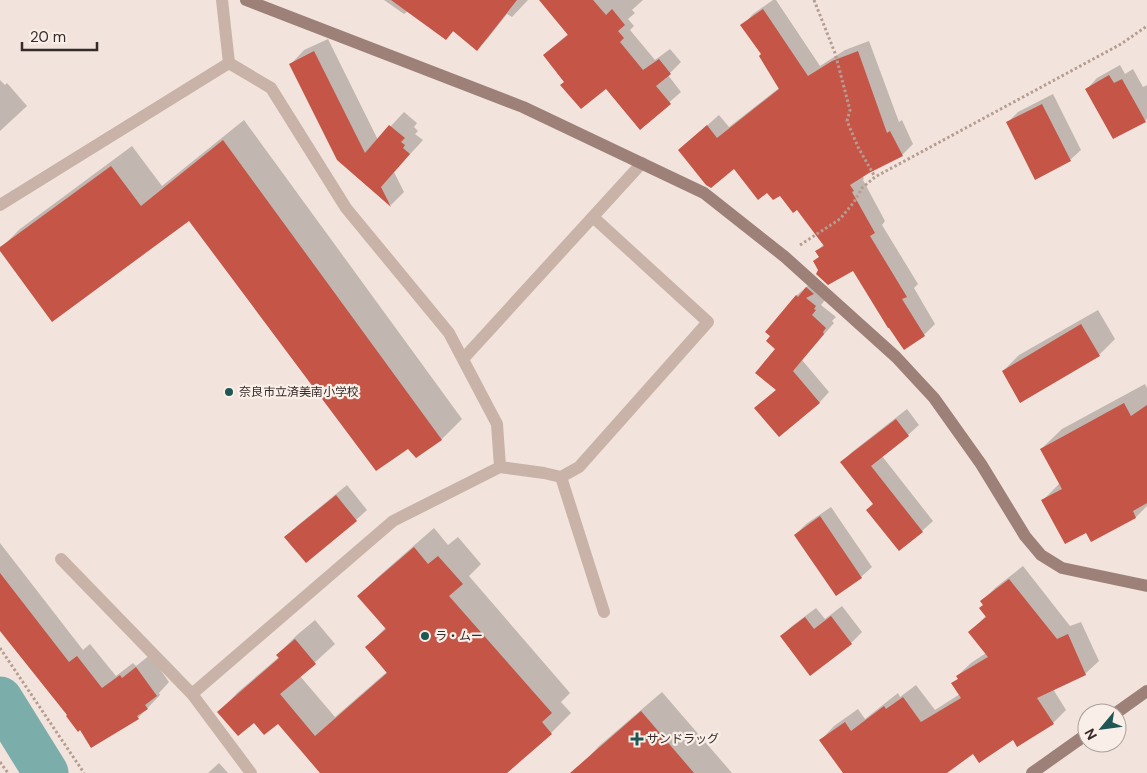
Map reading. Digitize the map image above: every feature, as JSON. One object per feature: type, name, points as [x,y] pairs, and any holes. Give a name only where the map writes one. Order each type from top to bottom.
[{"type":"street","points":[[222,0],[230,63]]},
{"type":"street","points":[[246,0],[523,107],[704,193],[784,257],[896,357],[934,398],[981,464],[1025,536],[1041,554],[1062,568],[1147,586]]},
{"type":"street","points":[[0,205],[230,63]]},
{"type":"street","points":[[230,63],[271,88],[346,208],[449,333],[497,424],[500,467]]},
{"type":"street","points":[[463,360],[642,163]]},
{"type":"street","points":[[192,694],[393,521],[500,467],[544,472],[561,477],[580,467],[708,322],[594,216]]},
{"type":"street","points":[[561,477],[604,612]]},
{"type":"street","points":[[61,559],[192,694],[252,773]]},
{"type":"street","points":[[1127,705],[1147,691]]},
{"type":"street","points":[[1032,773],[1077,741]]},
{"type":"path","points":[[814,0],[835,53],[850,110],[847,121],[858,147],[875,177]]},
{"type":"path","points":[[784,257],[812,236],[840,219],[854,202],[862,188],[875,177],[1121,44],[1147,26]]},
{"type":"path","points":[[0,648],[84,773]]},
{"type":"path","points":[[0,762],[8,773]]},
{"type":"building","points":[[391,0],[517,0],[477,51],[453,31],[446,40]]},
{"type":"building","points":[[539,0],[593,0],[606,15],[612,9],[625,25],[618,31],[624,38],[620,42],[643,70],[659,59],[671,74],[656,86],[671,104],[640,130],[606,89],[581,109],[560,85],[564,82],[543,55],[568,35]]},
{"type":"building","points":[[763,9],[808,76],[832,61],[858,51],[887,133],[890,131],[903,156],[850,185],[875,233],[870,236],[907,297],[902,299],[925,336],[904,350],[888,328],[853,271],[828,285],[816,274],[818,270],[813,261],[819,257],[815,251],[824,246],[797,210],[793,213],[780,196],[773,200],[767,193],[758,200],[734,169],[711,188],[706,185],[678,150],[707,125],[717,138],[779,89],[759,56],[761,54],[740,25]]},
{"type":"building","points":[[314,51],[365,153],[389,125],[405,138],[401,142],[405,145],[403,148],[410,154],[381,187],[391,207],[337,160],[289,64]]},
{"type":"building","points":[[1109,75],[1114,83],[1122,79],[1146,122],[1113,139],[1085,89]]},
{"type":"building","points":[[1042,104],[1071,161],[1035,180],[1006,122]]},
{"type":"building","points":[[223,140],[442,440],[416,458],[408,449],[376,471],[189,221],[52,322],[0,251],[0,247],[111,166],[141,206]]},
{"type":"building","points":[[806,287],[814,294],[806,298],[816,306],[814,309],[816,310],[812,315],[826,328],[823,332],[824,334],[793,371],[820,403],[779,437],[754,408],[776,390],[755,373],[775,349],[766,341],[770,336],[765,332],[796,295],[798,297]]},
{"type":"building","points":[[1081,324],[1100,356],[1020,403],[1002,371]]},
{"type":"building","points":[[1124,403],[1131,416],[1147,405],[1147,503],[1133,511],[1136,518],[1091,542],[1086,533],[1065,544],[1041,500],[1062,489],[1040,449]]},
{"type":"building","points":[[896,419],[909,436],[871,466],[923,532],[899,551],[866,510],[873,504],[840,462]]},
{"type":"building","points":[[336,495],[357,521],[306,563],[284,537]]},
{"type":"building","points":[[820,516],[862,578],[836,596],[794,535]]},
{"type":"building","points":[[414,547],[428,564],[438,556],[463,584],[449,596],[552,713],[542,722],[552,734],[507,773],[320,773],[278,724],[264,735],[254,723],[238,736],[217,712],[279,658],[276,655],[295,639],[316,664],[280,694],[315,736],[387,673],[365,647],[386,629],[357,596]]},
{"type":"building","points":[[0,573],[69,662],[77,656],[102,688],[120,675],[122,678],[136,667],[157,696],[145,705],[148,709],[137,716],[139,719],[91,748],[80,730],[78,732],[67,715],[0,631]]},
{"type":"building","points":[[1009,579],[1057,639],[1068,634],[1086,675],[1037,698],[1054,724],[1017,747],[1013,740],[979,763],[973,754],[947,773],[843,773],[819,740],[845,722],[851,731],[884,706],[886,709],[903,697],[921,722],[961,698],[951,683],[958,679],[956,676],[988,657],[968,632],[986,617],[979,608],[983,605],[980,601]]},
{"type":"building","points":[[831,616],[852,644],[810,676],[780,636],[805,617],[814,629]]},
{"type":"building","name":"サンドラッグ","points":[[641,711],[694,773],[570,773]]},
{"type":"waterway","points":[[0,699],[46,773]]},
{"type":"place","name":"奈良市立済美南小学校","points":[[229,392]]},
{"type":"place","name":"ラ・ムー","points":[[425,636]]},
{"type":"place","name":"サンドラッグ","points":[[637,739]]}]
